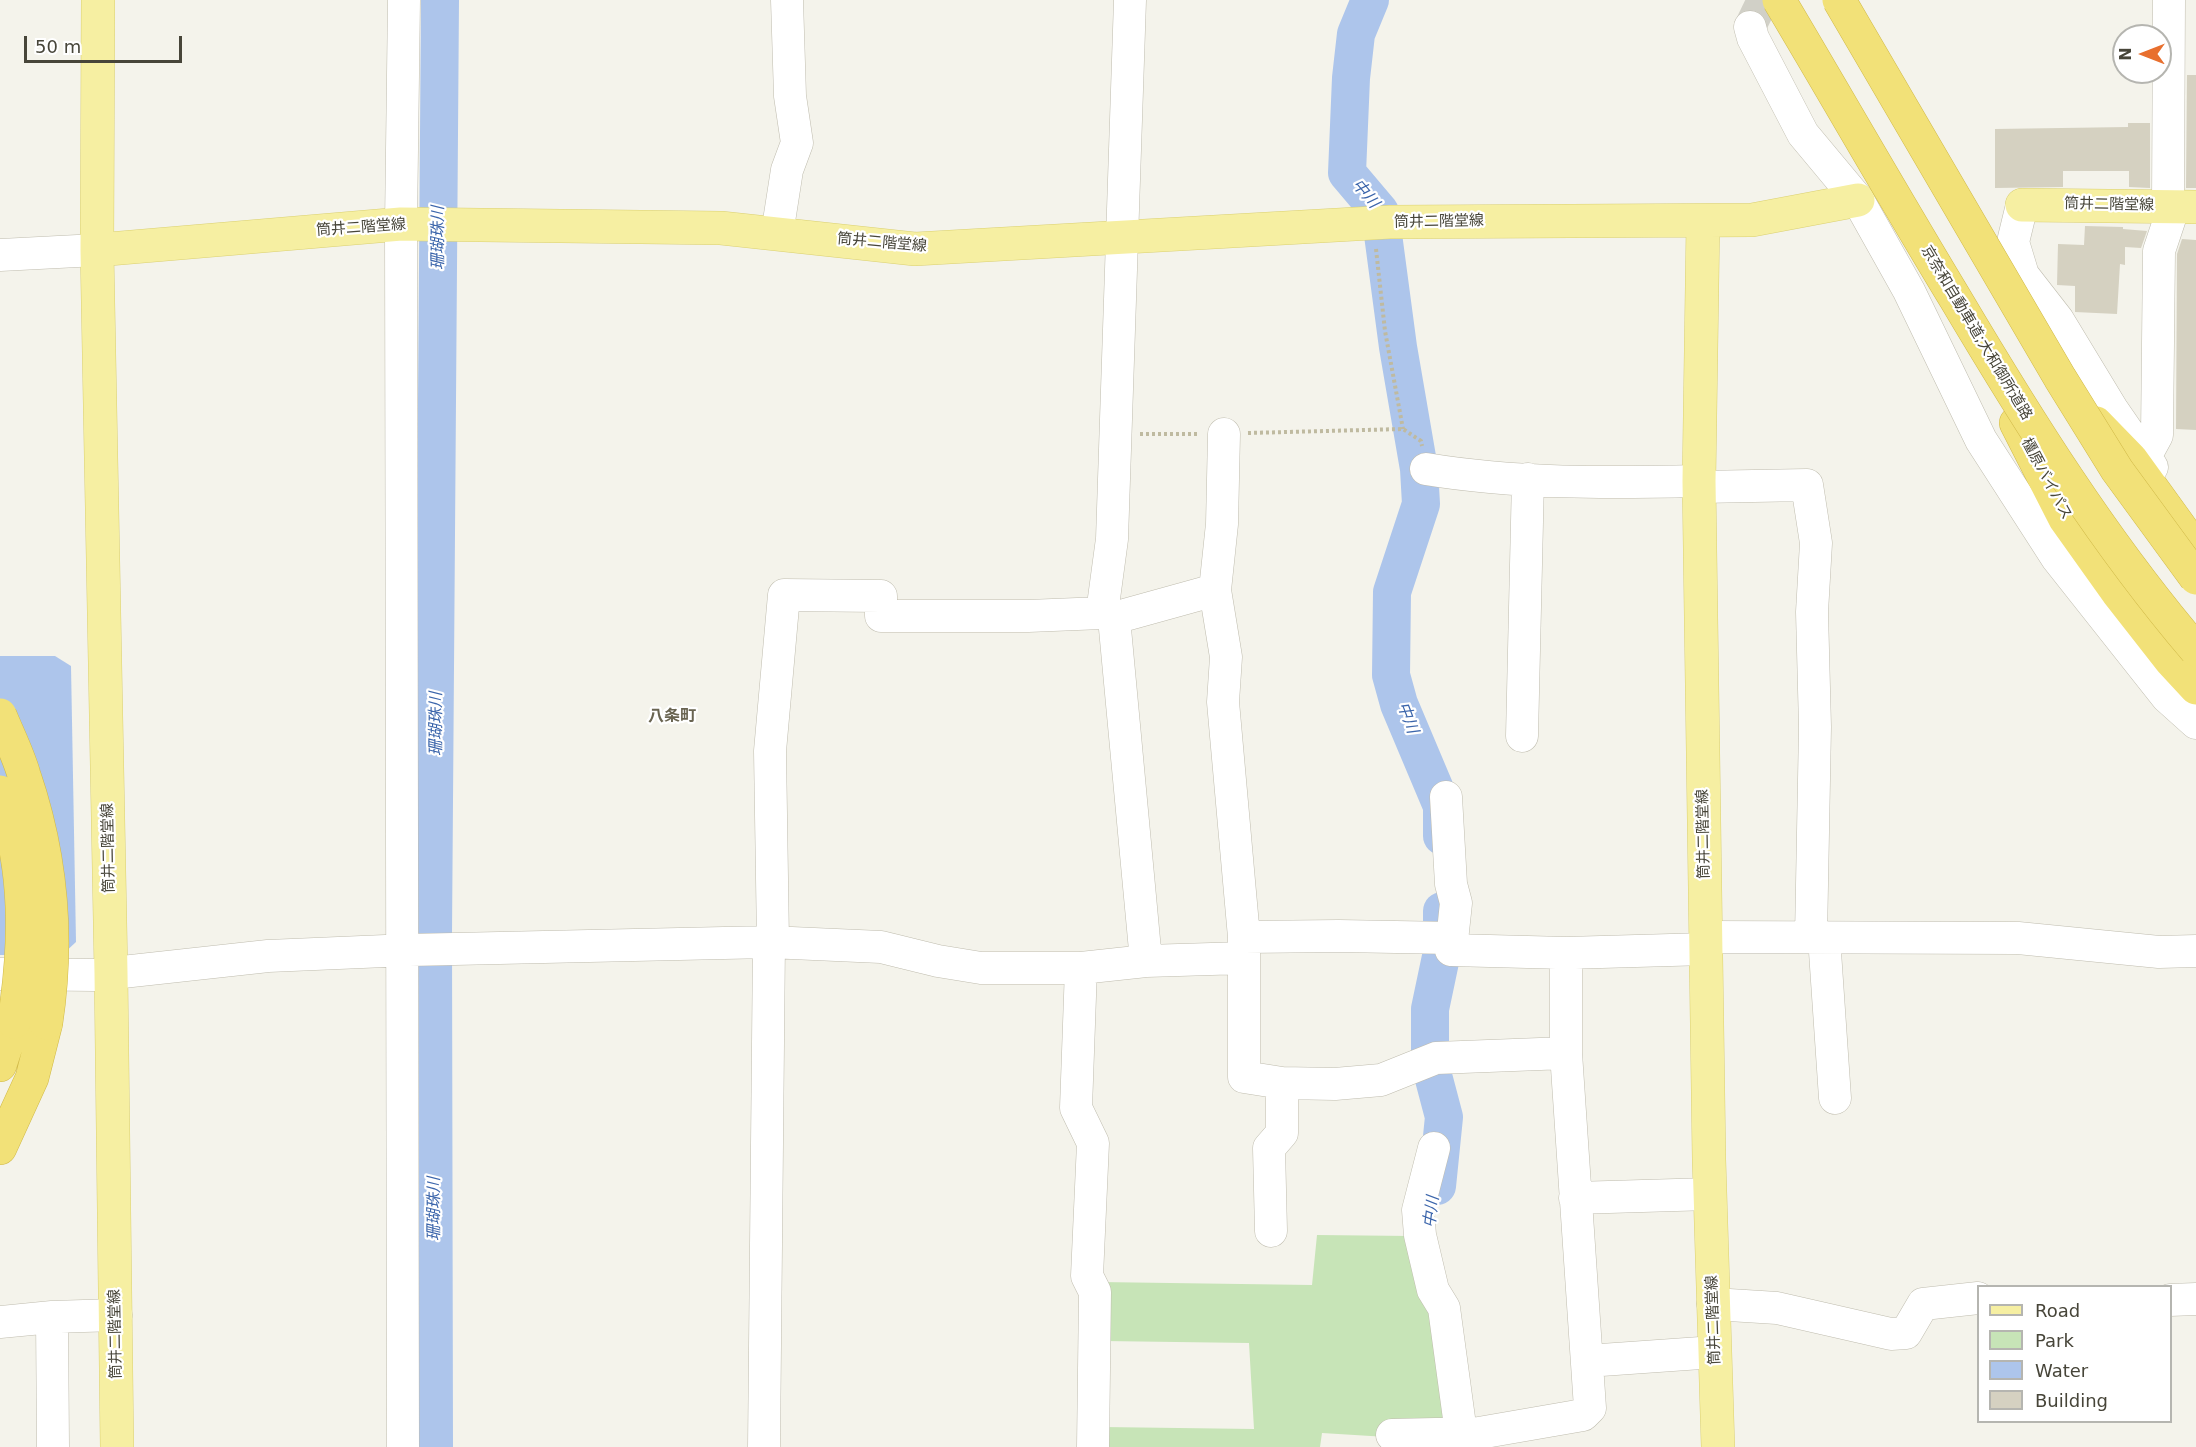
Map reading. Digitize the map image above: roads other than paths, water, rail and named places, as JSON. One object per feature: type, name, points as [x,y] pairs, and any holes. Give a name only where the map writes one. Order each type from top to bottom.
[{"type":"highway","name":"京奈和自動車道;大和御所道路","points":[[1781,0],[2028,419],[2089,512],[2156,603],[2196,650]]},
{"type":"highway","name":"橿原バイパス","points":[[1781,0],[1887,199],[2025,438],[2065,519],[2117,592],[2196,688]]},
{"type":"highway","points":[[1839,0],[2060,378],[2117,470],[2196,578]]},
{"type":"highway","points":[[1844,0],[2049,375],[2131,459],[2196,549]]},
{"type":"highway","points":[[0,715],[24,773],[39,823],[49,874],[53,934],[52,981],[30,1023],[0,1065]]},
{"type":"highway","points":[[0,792],[16,849],[23,893],[20,986],[30,1023],[32,1078],[0,1148]]},
{"type":"main road","name":"筒井二階堂線","points":[[98,0],[97,249],[111,973],[117,1447]]},
{"type":"main road","name":"筒井二階堂線","points":[[97,249],[404,224],[721,228],[915,249],[1379,223],[1752,219],[1858,201]]},
{"type":"main road","name":"筒井二階堂線","points":[[2022,205],[2179,206]]},
{"type":"main road","name":"筒井二階堂線","points":[[1703,221],[1699,484],[1710,1194],[1718,1447]]},
{"type":"street","points":[[403,1447],[404,0]]},
{"type":"street","points":[[777,234],[787,170],[797,143],[789,96],[787,0]]},
{"type":"street","points":[[1130,0],[1108,616],[1146,961]]},
{"type":"street","points":[[2145,457],[2157,435],[2158,251],[2179,206],[2169,0]]},
{"type":"street","points":[[1750,27],[1753,38],[1803,134],[1858,201],[1909,291],[1981,440],[2057,558],[2167,697],[2196,723]]},
{"type":"street","points":[[2022,205],[2013,242],[2023,275],[2058,320],[2112,409],[2196,533]]},
{"type":"street","points":[[0,255],[97,249]]},
{"type":"street","points":[[1224,434],[1222,524],[1215,590],[1226,657],[1223,702],[1244,948],[1244,1077],[1282,1083],[1335,1084],[1381,1080],[1429,1061],[1566,1053]]},
{"type":"street","points":[[1424,455],[1458,475],[1591,483],[1807,485],[1816,543],[1812,612],[1817,937],[1835,1098]]},
{"type":"street","points":[[1522,736],[1528,479]]},
{"type":"street","points":[[764,1447],[771,942],[770,751],[784,595],[880,596],[880,616],[1108,616],[1215,590]]},
{"type":"street","points":[[1443,938],[1456,903],[1451,884],[1446,797]]},
{"type":"street","points":[[0,974],[95,975],[268,956],[405,950],[771,942],[881,946],[938,961],[981,968],[1081,968],[1339,936],[1443,938]]},
{"type":"street","points":[[1443,938],[1451,950],[1566,953],[1817,937],[2018,939],[2158,952],[2196,951]]},
{"type":"street","points":[[1392,1435],[1476,1437],[1583,1415],[1590,1408],[1566,1053],[1566,953]]},
{"type":"street","points":[[1081,968],[1076,1108],[1093,1143],[1087,1276],[1095,1292],[1094,1447]]},
{"type":"street","points":[[1271,1231],[1269,1148],[1282,1133],[1282,1083]]},
{"type":"street","points":[[1434,1148],[1418,1210],[1420,1235],[1433,1290],[1443,1308],[1476,1437]]},
{"type":"street","points":[[1575,1198],[1710,1194]]},
{"type":"street","points":[[1713,1305],[1777,1308],[1891,1334],[1906,1333],[1923,1304],[1977,1298]]},
{"type":"street","points":[[2172,1300],[2196,1299]]},
{"type":"street","points":[[0,1322],[52,1317],[116,1316]]},
{"type":"street","points":[[52,1317],[53,1447]]},
{"type":"street","points":[[1587,1361],[1715,1352]]},
{"type":"water","points":[[0,656],[55,656],[71,666],[76,942],[62,955],[0,955]]},
{"type":"waterway","name":"珊瑚珠川","points":[[434,1447],[433,934],[440,0]]},
{"type":"waterway","name":"中川","points":[[1370,0],[1356,34],[1351,78],[1347,173],[1380,212],[1398,347],[1419,469],[1421,504],[1392,592],[1391,675],[1399,704],[1442,806],[1442,836]]},
{"type":"waterway","name":"中川","points":[[1437,1186],[1444,1117],[1430,1064],[1430,1009],[1442,952],[1442,911]]},
{"type":"tunnel","points":[[1750,27],[1763,0]]},
{"type":"district","name":"八条町","points":[[672,717]]}]
